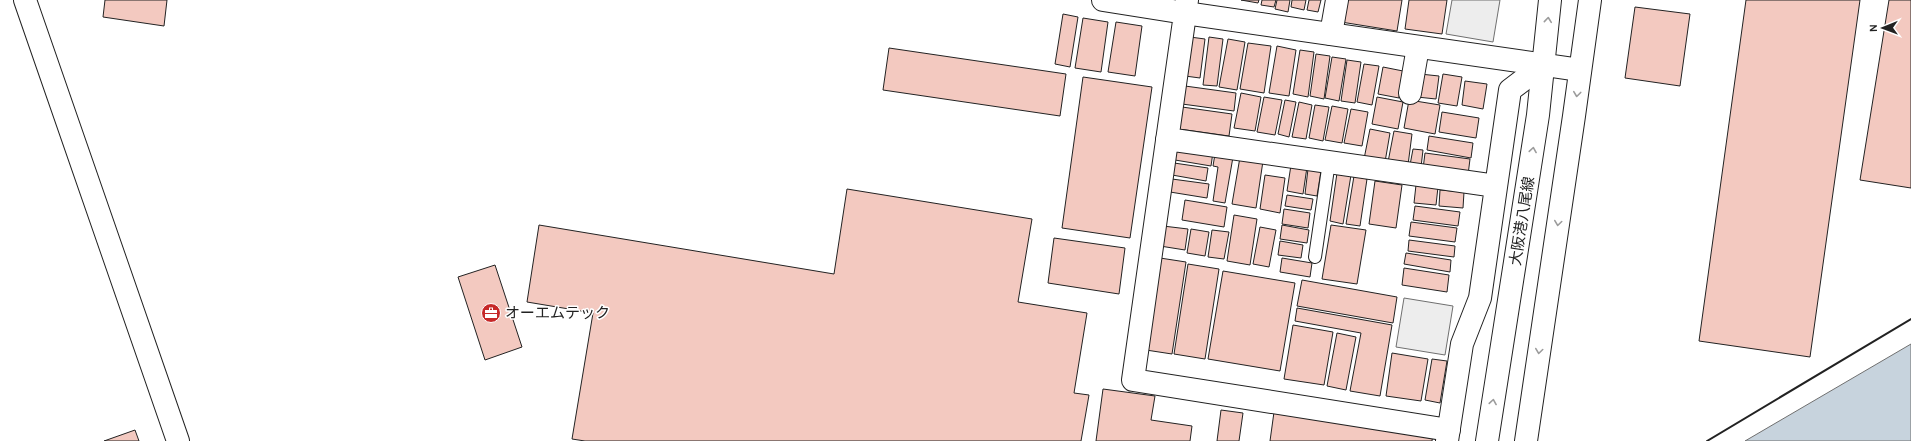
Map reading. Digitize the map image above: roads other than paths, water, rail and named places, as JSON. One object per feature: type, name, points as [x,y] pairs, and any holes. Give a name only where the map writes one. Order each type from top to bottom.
[{"type":"street","points":[[25,0],[178,441]]},
{"type":"street","points":[[1103,0],[1186,7],[1331,34],[1580,70]]},
{"type":"street","points":[[1331,34],[1337,0]]},
{"type":"street","name":"大阪港八尾線","points":[[1487,441],[1538,115],[1550,0]]},
{"type":"street","points":[[1526,441],[1590,0]]},
{"type":"street","points":[[1186,7],[1133,380],[1448,436],[1462,344],[1480,298],[1510,90],[1543,65]]},
{"type":"street","points":[[1410,93],[1418,47]]},
{"type":"street","points":[[1167,139],[1496,186]]},
{"type":"lane","points":[[1315,257],[1329,162]]},
{"type":"place","name":"オーエムテック","points":[[491,313]]}]
